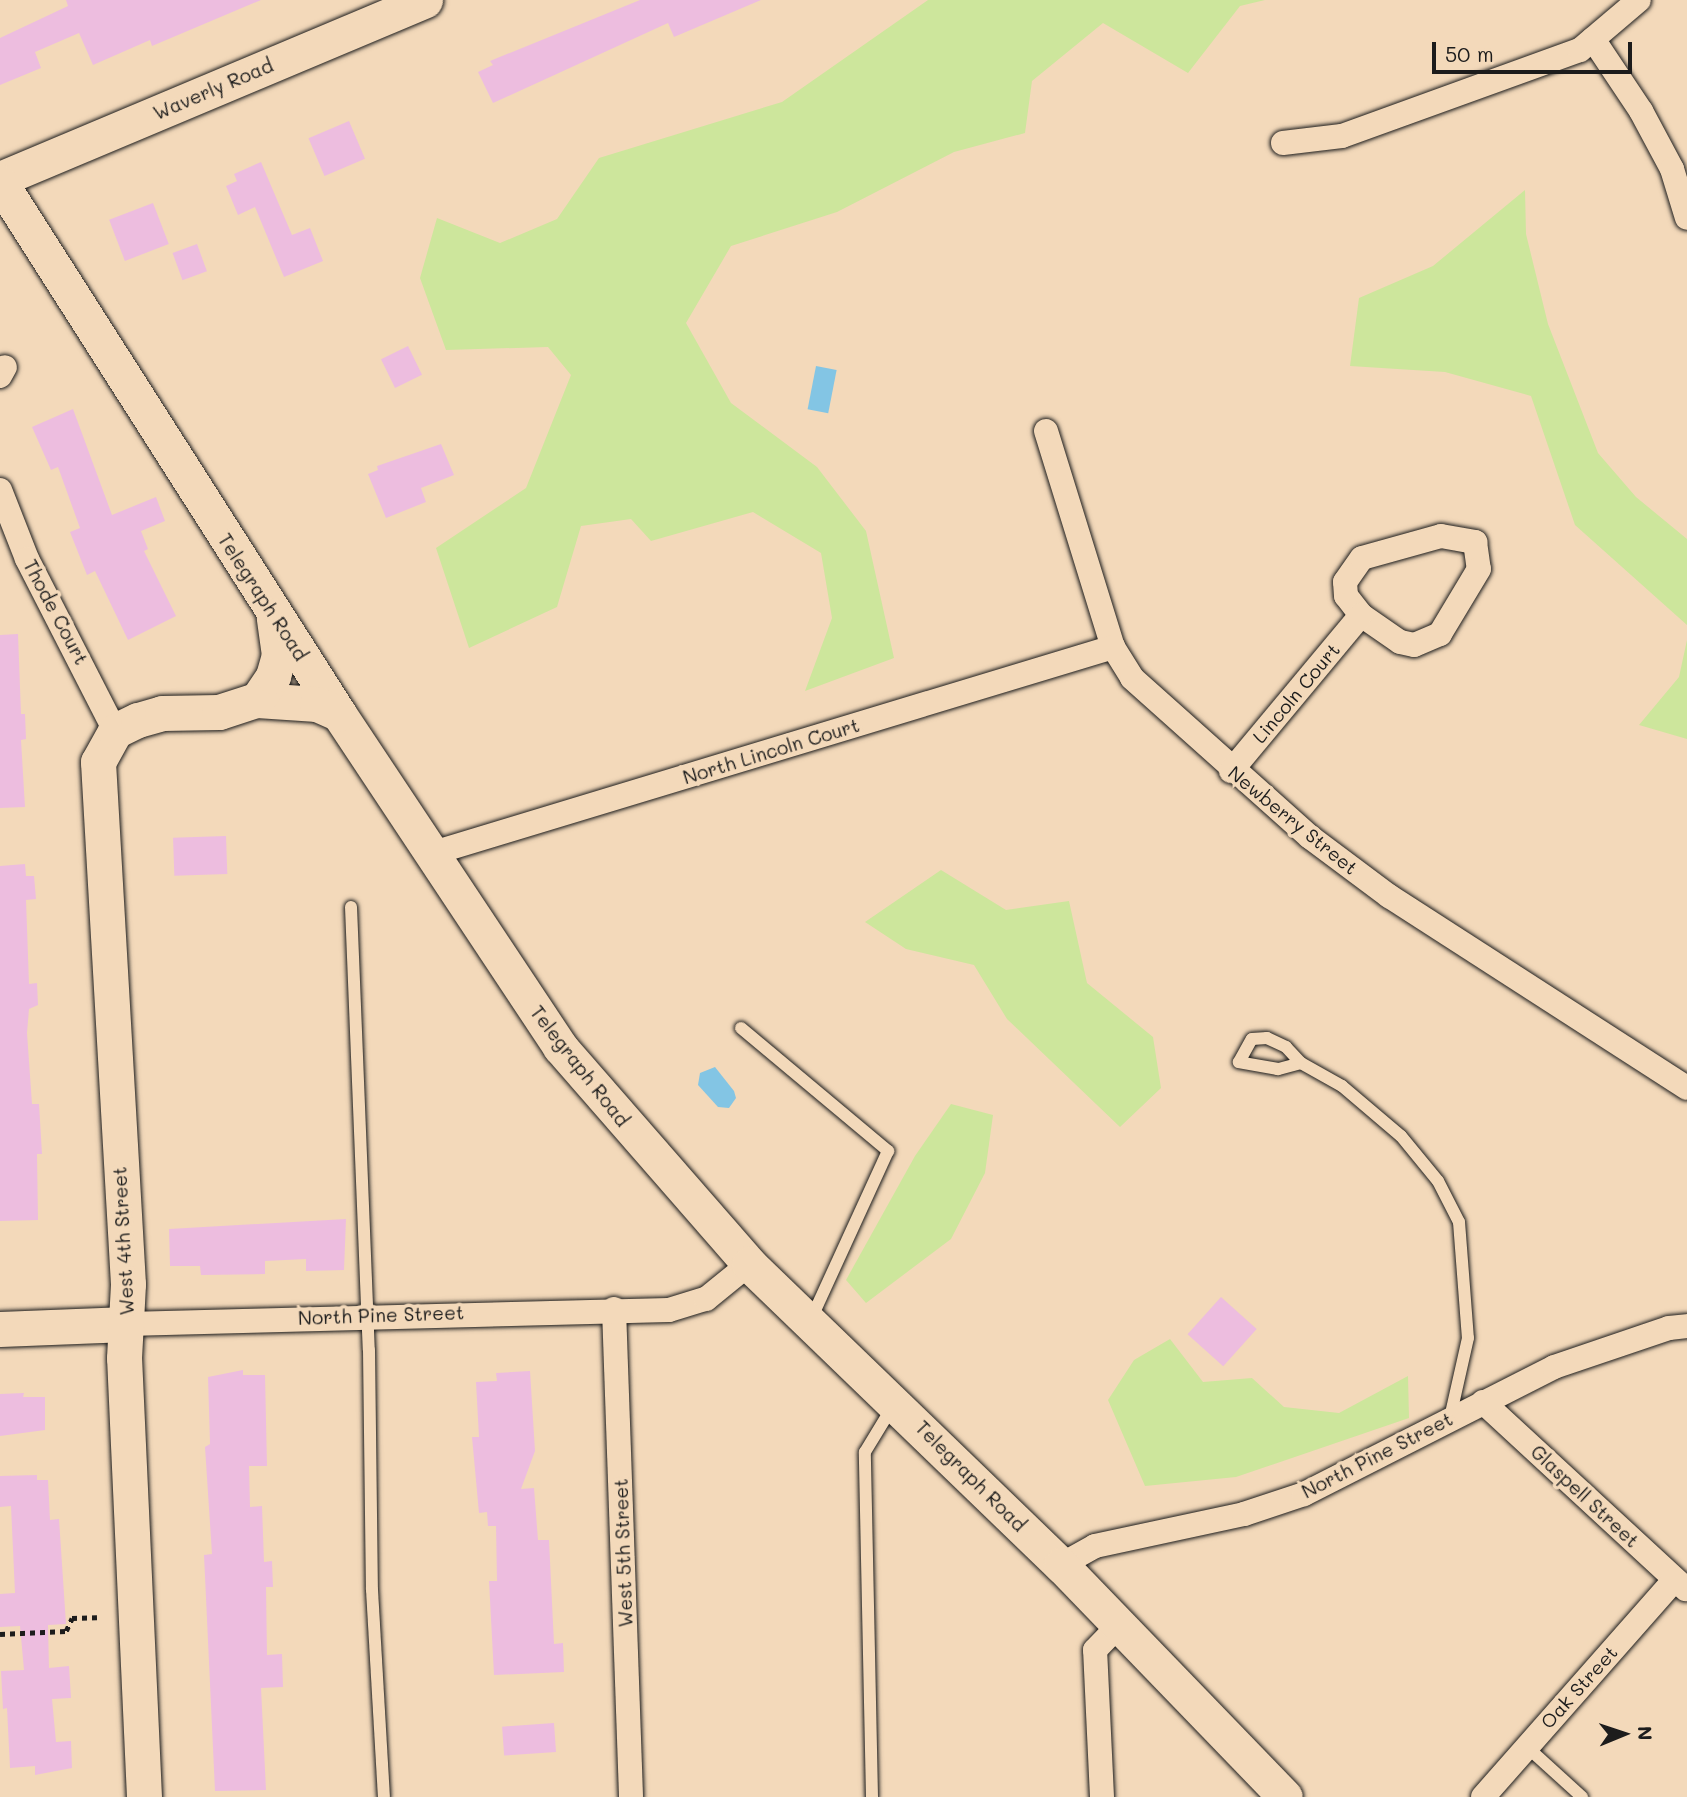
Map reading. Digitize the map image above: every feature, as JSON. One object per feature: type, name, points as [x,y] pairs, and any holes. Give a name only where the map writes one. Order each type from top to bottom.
[{"type":"street","name":"Waverly Road","points":[[0,180],[425,0]]},
{"type":"street","points":[[1283,144],[1342,136],[1580,50],[1639,0]]},
{"type":"street","points":[[1593,39],[1641,111],[1672,169],[1687,218]]},
{"type":"street","name":"Telegraph Road","points":[[0,180],[338,714],[560,1047],[749,1264],[896,1402],[1062,1565],[1117,1627],[1285,1797]]},
{"type":"street","name":"Newberry Street","points":[[1046,431],[1113,647],[1132,678],[1231,771],[1389,896],[1687,1088]]},
{"type":"street","name":"Thode Court","points":[[0,490],[27,559],[115,731]]},
{"type":"street","points":[[1441,536],[1475,542],[1479,569],[1440,635],[1414,645],[1400,642],[1361,615],[1346,596],[1345,582],[1362,558],[1441,536]]},
{"type":"street","points":[[257,700],[273,676],[279,655],[279,635],[272,611]]},
{"type":"street","name":"Lincoln Court","points":[[1231,771],[1361,615]]},
{"type":"street","name":"North Lincoln Court","points":[[430,855],[1113,647]]},
{"type":"street","points":[[115,731],[162,713],[219,712],[257,700],[317,705],[338,714]]},
{"type":"street","name":"West 4th Street","points":[[115,731],[98,762],[127,1324],[124,1358],[144,1797]]},
{"type":"street","name":"North Pine Street","points":[[0,1329],[367,1315],[669,1310],[706,1299],[749,1264]]},
{"type":"street","name":"West 5th Street","points":[[614,1309],[631,1797]]},
{"type":"street","name":"North Pine Street","points":[[1062,1565],[1095,1546],[1244,1514],[1304,1494],[1554,1367],[1668,1328],[1687,1326]]},
{"type":"street","name":"Glaspell Street","points":[[1483,1402],[1681,1584]]},
{"type":"street","name":"Oak Street","points":[[1483,1797],[1526,1746],[1681,1584]]},
{"type":"street","points":[[1102,1797],[1095,1650],[1117,1627]]},
{"type":"lane","points":[[351,907],[367,1315],[372,1590],[384,1797]]},
{"type":"lane","points":[[741,1028],[888,1151],[810,1322]]},
{"type":"lane","points":[[1301,1063],[1342,1086],[1401,1136],[1438,1181],[1459,1222],[1468,1338],[1450,1418]]},
{"type":"lane","points":[[872,1797],[865,1452],[896,1402]]},
{"type":"lane","points":[[1526,1746],[1582,1797]]},
{"type":"path","points":[[0,1634],[66,1631],[72,1618],[97,1617]]},
{"type":"green space","points":[[928,0],[1265,0],[1240,6],[1188,73],[1103,23],[1032,81],[1025,133],[954,152],[837,212],[731,246],[686,323],[731,403],[817,467],[866,531],[894,658],[805,691],[832,618],[821,553],[753,512],[651,541],[631,519],[581,526],[557,607],[469,648],[436,548],[526,488],[571,375],[548,347],[446,350],[420,278],[437,218],[500,243],[557,219],[599,158],[782,102]]},
{"type":"green space","points":[[1525,190],[1526,234],[1548,324],[1598,453],[1636,497],[1687,539],[1687,625],[1575,525],[1531,396],[1445,372],[1350,366],[1359,298],[1433,266]]},
{"type":"green space","points":[[1687,640],[1687,739],[1639,725],[1679,677]]},
{"type":"green space","points":[[941,870],[1006,910],[1069,901],[1087,983],[1153,1037],[1161,1088],[1120,1127],[1007,1019],[974,965],[906,949],[865,922]]},
{"type":"green space","points":[[951,1104],[993,1115],[985,1173],[951,1239],[866,1303],[846,1280],[915,1156]]},
{"type":"green space","points":[[1170,1339],[1203,1382],[1252,1378],[1284,1407],[1339,1413],[1408,1376],[1409,1418],[1236,1477],[1145,1486],[1108,1400],[1134,1360]]},
{"type":"water","points":[[816,366],[837,370],[828,413],[808,409]]},
{"type":"water","points":[[715,1067],[734,1091],[736,1098],[729,1108],[718,1107],[698,1085],[700,1073]]},
{"type":"building","points":[[66,0],[261,0],[152,46],[150,40],[93,65],[79,33],[35,52],[41,68],[0,85],[0,38],[68,6]]},
{"type":"building","points":[[640,0],[761,0],[674,37],[668,23],[493,103],[478,72],[493,65],[490,61]]},
{"type":"building","points":[[349,121],[365,159],[325,176],[308,138]]},
{"type":"building","points":[[261,162],[292,235],[310,228],[323,261],[284,277],[255,207],[238,215],[226,186],[237,181],[234,174]]},
{"type":"building","points":[[153,203],[169,244],[125,261],[109,220]]},
{"type":"building","points":[[197,244],[207,271],[182,280],[173,253]]},
{"type":"building","points":[[408,346],[422,375],[395,388],[381,359]]},
{"type":"building","points":[[73,409],[112,515],[156,497],[165,521],[141,531],[148,549],[144,551],[176,616],[128,640],[95,571],[87,575],[70,532],[80,528],[58,467],[51,470],[32,427]]},
{"type":"building","points":[[441,444],[454,475],[421,488],[426,502],[386,518],[368,474],[378,470],[377,466]]},
{"type":"building","points":[[18,634],[21,714],[25,714],[26,739],[21,740],[25,807],[0,808],[0,635]]},
{"type":"building","points":[[226,836],[227,874],[174,876],[173,838]]},
{"type":"building","points":[[25,864],[26,876],[34,876],[36,899],[26,900],[29,984],[37,983],[38,1005],[29,1009],[27,1033],[32,1104],[39,1104],[42,1154],[37,1154],[38,1220],[0,1221],[0,866]]},
{"type":"building","points":[[346,1219],[344,1270],[306,1271],[306,1259],[265,1261],[265,1274],[201,1275],[200,1266],[170,1266],[169,1229]]},
{"type":"building","points":[[1221,1297],[1257,1329],[1223,1366],[1188,1334]]},
{"type":"building","points":[[243,1370],[243,1375],[265,1375],[267,1466],[249,1466],[250,1507],[262,1506],[264,1562],[272,1561],[273,1587],[266,1587],[267,1655],[282,1654],[283,1687],[261,1688],[266,1790],[215,1791],[204,1555],[212,1554],[205,1447],[210,1444],[208,1377]]},
{"type":"building","points":[[530,1371],[535,1451],[521,1489],[534,1488],[538,1540],[549,1540],[554,1644],[563,1643],[564,1672],[494,1675],[489,1581],[497,1581],[496,1526],[488,1526],[487,1512],[479,1513],[472,1437],[479,1437],[476,1382],[497,1381],[496,1373]]},
{"type":"building","points":[[24,1393],[23,1397],[45,1397],[45,1430],[0,1436],[0,1394]]},
{"type":"building","points":[[37,1475],[37,1480],[48,1480],[50,1520],[59,1519],[66,1624],[48,1625],[49,1668],[69,1666],[71,1698],[52,1699],[56,1742],[71,1741],[72,1768],[35,1775],[35,1766],[10,1768],[7,1708],[3,1709],[1,1671],[24,1670],[20,1626],[0,1627],[0,1594],[15,1593],[11,1506],[0,1507],[0,1476]]},
{"type":"building","points":[[554,1723],[556,1752],[504,1756],[502,1727]]}]
